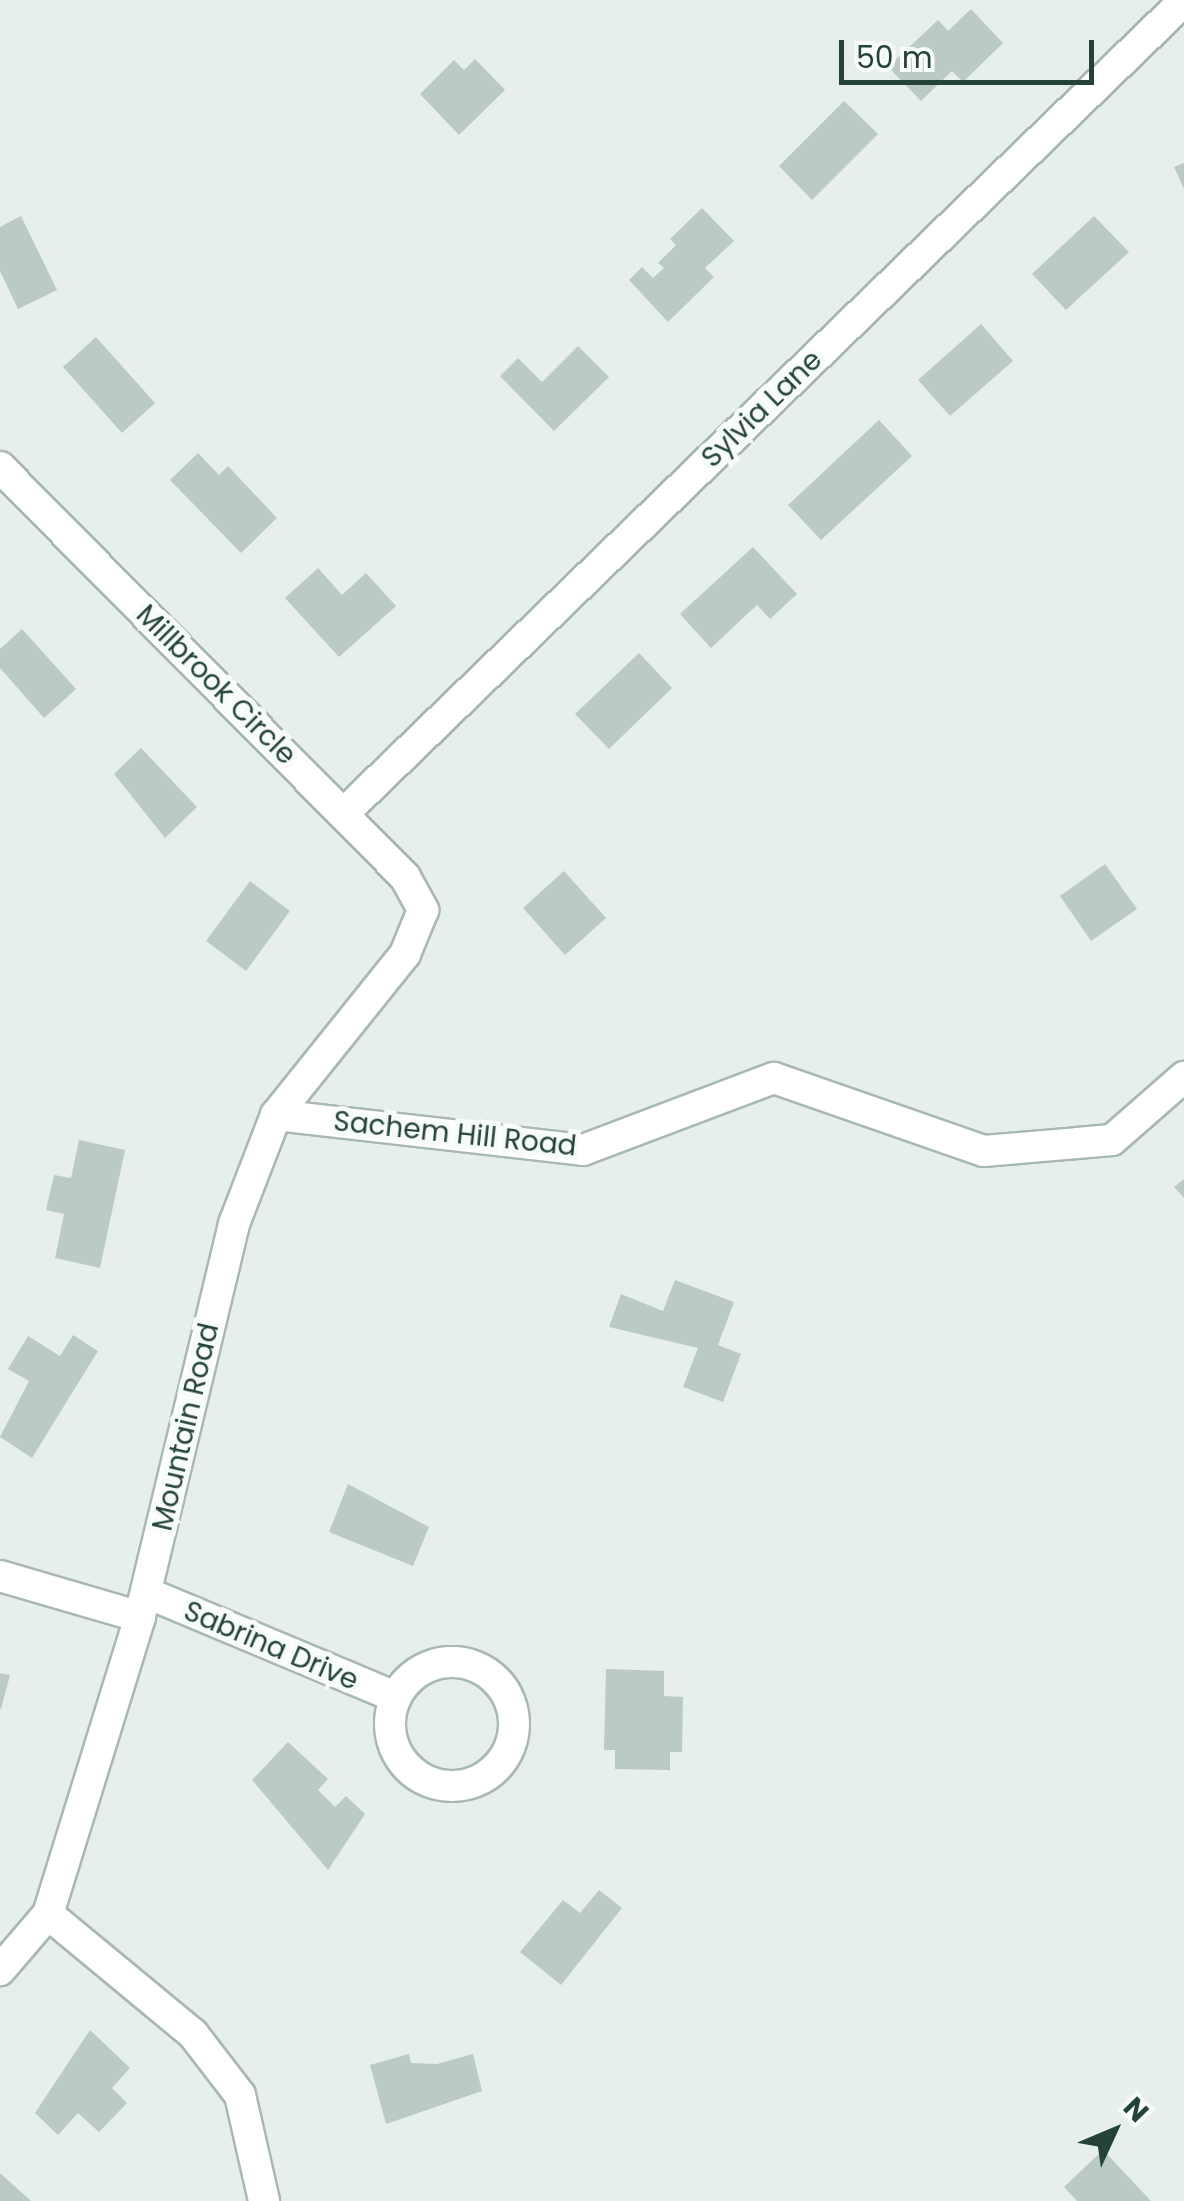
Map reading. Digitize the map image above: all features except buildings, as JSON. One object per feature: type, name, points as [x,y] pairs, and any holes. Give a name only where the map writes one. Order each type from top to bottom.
[{"type":"street","name":"Sylvia Lane","points":[[343,814],[1181,4]]},
{"type":"street","name":"Millbrook Circle","points":[[0,466],[405,877],[423,910]]},
{"type":"street","name":"Mountain Road","points":[[0,1970],[48,1914],[143,1605],[234,1224],[276,1115],[405,954],[423,910]]},
{"type":"street","name":"Sachem Hill Road","points":[[276,1115],[583,1150],[774,1078],[984,1151],[1112,1140],[1184,1076]]},
{"type":"street","name":"Sabrina Drive","points":[[0,1576],[143,1605],[396,1698]]},
{"type":"street","points":[[474,1665],[511,1704],[505,1757],[477,1780],[423,1778],[391,1734],[396,1698],[420,1670],[474,1665]]},
{"type":"street","points":[[48,1914],[193,2034],[240,2095],[264,2201]]}]
